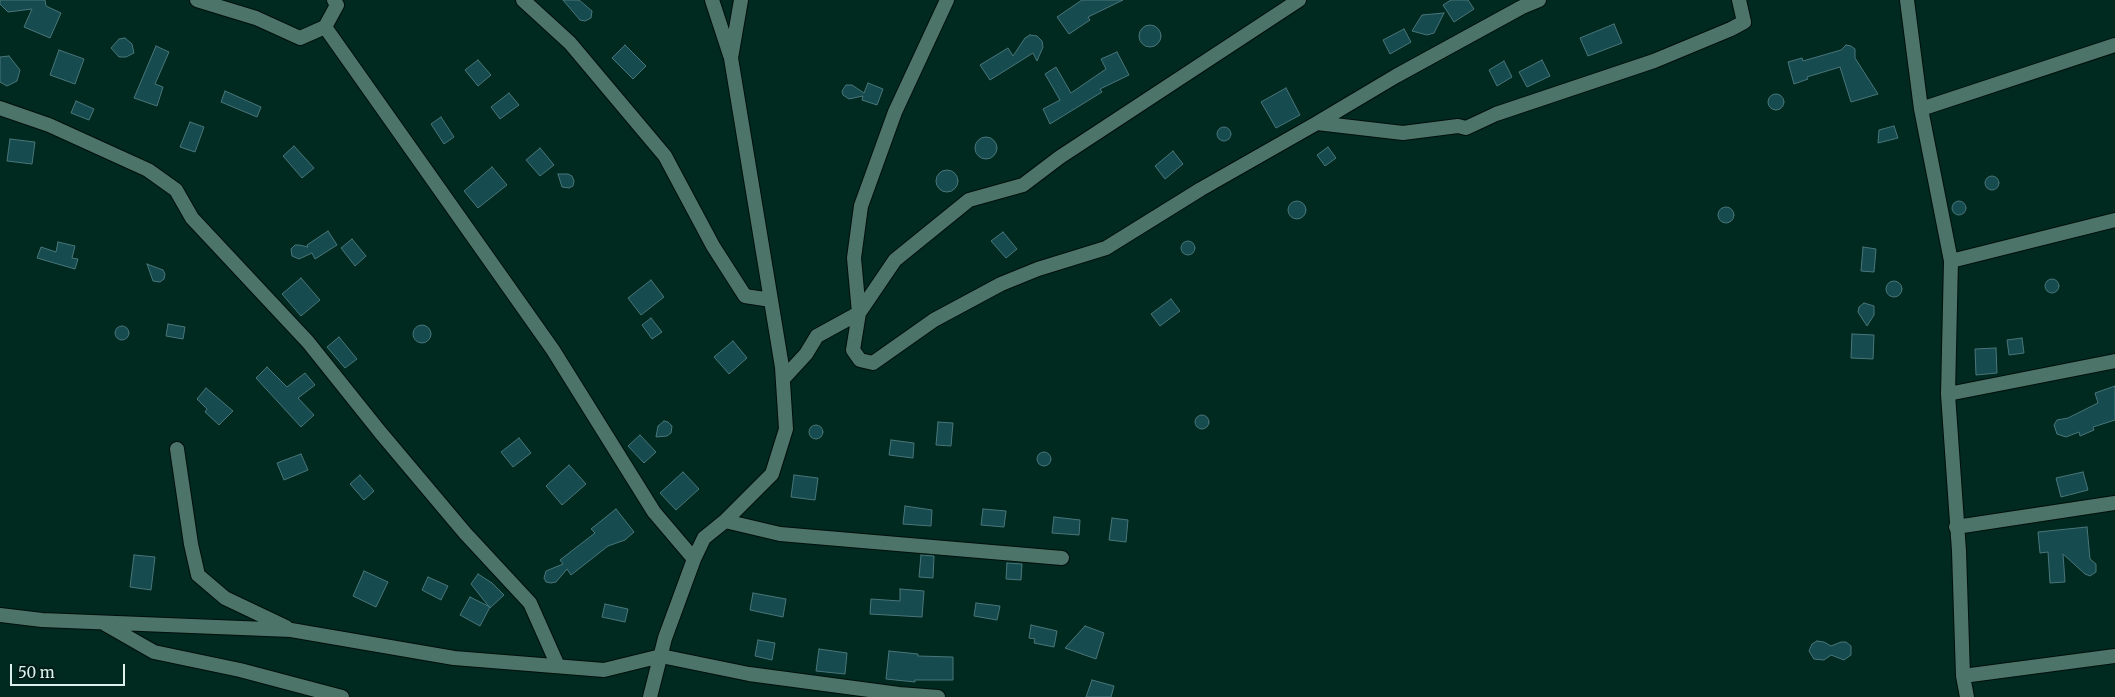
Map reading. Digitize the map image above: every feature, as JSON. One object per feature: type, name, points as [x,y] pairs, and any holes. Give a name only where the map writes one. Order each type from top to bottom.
[{"type":"street","points":[[197,0],[256,18],[300,38],[325,27],[338,5],[334,0]]},
{"type":"street","points":[[523,0],[570,43],[665,156],[713,246],[745,296],[771,300]]},
{"type":"street","points":[[650,697],[665,638],[694,559],[704,538],[725,521],[772,474],[786,429],[783,379],[731,58],[712,0]]},
{"type":"street","points":[[731,58],[741,0]]},
{"type":"street","points":[[947,0],[895,112],[861,206],[854,258],[859,313],[854,350],[860,360],[873,363],[934,320],[1001,284],[1038,269],[1106,248],[1201,189],[1396,76],[1522,7],[1539,0]]},
{"type":"street","points":[[783,379],[806,354],[817,336],[859,313],[895,260],[969,200],[1023,185],[1060,157],[1298,0]]},
{"type":"street","points":[[1317,123],[1403,133],[1458,126],[1466,128],[1496,114],[1654,61],[1731,29],[1744,22],[1739,0]]},
{"type":"street","points":[[1907,0],[1921,109],[1951,260],[1948,394],[1963,676],[1966,697]]},
{"type":"street","points":[[325,27],[553,350],[654,512],[694,559]]},
{"type":"street","points":[[1921,109],[2115,44]]},
{"type":"street","points":[[0,108],[48,125],[148,170],[176,190],[192,218],[308,342],[380,432],[465,533],[530,604],[558,666]]},
{"type":"street","points":[[1951,260],[2115,220]]},
{"type":"street","points":[[1948,394],[2115,361]]},
{"type":"street","points":[[177,450],[191,544],[198,575],[225,598],[291,630]]},
{"type":"street","points":[[1956,527],[2115,503]]},
{"type":"street","points":[[725,521],[780,534],[1062,558]]},
{"type":"street","points":[[0,615],[42,620],[291,630],[454,658],[604,670],[661,656],[749,674],[899,694],[938,697]]},
{"type":"street","points":[[103,623],[154,652],[240,670],[342,697]]},
{"type":"street","points":[[1963,676],[2115,656]]},
{"type":"building","points":[[0,0],[45,0],[46,6],[61,13],[50,38],[24,27],[32,9],[8,12],[0,4]]},
{"type":"building","points":[[563,0],[579,0],[592,11],[591,18],[585,21],[580,20]]},
{"type":"building","points":[[1082,0],[1123,0],[1088,17],[1090,20],[1069,34],[1057,17]]},
{"type":"building","points":[[1451,0],[1468,0],[1474,9],[1454,22],[1443,5]]},
{"type":"building","points":[[1444,13],[1434,33],[1427,35],[1412,31],[1422,15]]},
{"type":"building","points":[[1614,24],[1622,43],[1588,56],[1580,38]]},
{"type":"building","points":[[1150,25],[1158,28],[1161,36],[1158,44],[1150,47],[1142,44],[1139,36],[1142,28]]},
{"type":"building","points":[[1404,29],[1411,42],[1390,54],[1383,40]]},
{"type":"building","points":[[1030,35],[1037,36],[1042,41],[1043,47],[1037,61],[1033,53],[990,80],[980,65],[1008,48],[1013,56],[1025,38]]},
{"type":"building","points":[[125,38],[132,44],[134,53],[126,57],[119,57],[111,48],[119,39]]},
{"type":"building","points":[[625,45],[646,66],[633,79],[612,58]]},
{"type":"building","points":[[1846,45],[1855,49],[1855,58],[1878,94],[1851,102],[1840,67],[1807,77],[1808,79],[1794,84],[1788,62],[1802,58],[1803,61],[1841,50]]},
{"type":"building","points":[[156,46],[169,52],[155,84],[163,87],[157,106],[134,98]]},
{"type":"building","points":[[59,50],[84,59],[75,84],[50,75]]},
{"type":"building","points":[[1117,52],[1129,75],[1100,89],[1102,92],[1050,124],[1043,109],[1060,100],[1045,74],[1056,67],[1071,93],[1106,69],[1101,59]]},
{"type":"building","points":[[9,56],[20,70],[17,81],[7,86],[0,82],[0,57]]},
{"type":"building","points":[[478,60],[491,75],[478,86],[465,70]]},
{"type":"building","points":[[1542,60],[1550,76],[1527,87],[1519,72]]},
{"type":"building","points":[[1504,61],[1512,77],[1497,86],[1489,70]]},
{"type":"building","points":[[868,83],[883,89],[877,105],[862,100],[863,96],[849,99],[843,95],[842,91],[846,85],[852,85],[864,93]]},
{"type":"building","points":[[1286,88],[1300,115],[1276,128],[1261,102]]},
{"type":"building","points":[[225,91],[261,107],[257,117],[221,102]]},
{"type":"building","points":[[509,93],[519,105],[500,119],[491,107]]},
{"type":"building","points":[[1776,94],[1782,96],[1784,102],[1782,108],[1776,110],[1770,108],[1768,102],[1770,96]]},
{"type":"building","points":[[76,101],[94,109],[89,120],[71,113]]},
{"type":"building","points":[[441,117],[454,137],[444,144],[431,124]]},
{"type":"building","points":[[190,122],[204,127],[195,152],[180,147]]},
{"type":"building","points":[[1894,126],[1898,138],[1878,143],[1879,130]]},
{"type":"building","points":[[1224,127],[1229,129],[1231,134],[1229,139],[1224,141],[1219,139],[1217,134],[1219,129]]},
{"type":"building","points":[[986,137],[994,140],[997,148],[994,156],[986,159],[978,156],[975,148],[978,140]]},
{"type":"building","points":[[10,139],[35,142],[32,164],[7,161]]},
{"type":"building","points":[[294,146],[314,168],[302,178],[283,156]]},
{"type":"building","points":[[1328,147],[1336,158],[1325,166],[1317,155]]},
{"type":"building","points":[[540,148],[554,165],[540,176],[526,160]]},
{"type":"building","points":[[1173,151],[1183,164],[1165,179],[1155,166]]},
{"type":"building","points":[[492,167],[507,185],[478,208],[464,191]]},
{"type":"building","points":[[947,170],[957,177],[958,181],[951,191],[947,192],[937,185],[936,181],[943,171]]},
{"type":"building","points":[[558,174],[572,176],[573,186],[569,188],[562,187]]},
{"type":"building","points":[[1989,176],[1995,176],[1999,183],[1995,190],[1989,190],[1985,186],[1985,180]]},
{"type":"building","points":[[1297,201],[1303,204],[1306,210],[1303,216],[1297,219],[1291,216],[1288,210],[1291,204]]},
{"type":"building","points":[[1956,201],[1962,201],[1966,208],[1962,215],[1956,215],[1952,211],[1952,205]]},
{"type":"building","points":[[1726,207],[1732,209],[1734,215],[1732,221],[1726,223],[1720,221],[1718,215],[1720,209]]},
{"type":"building","points":[[328,231],[337,245],[315,259],[312,253],[299,259],[292,256],[291,249],[295,245],[308,247],[307,245]]},
{"type":"building","points":[[1003,232],[1017,249],[1006,258],[991,241]]},
{"type":"building","points":[[352,239],[366,256],[355,266],[341,248]]},
{"type":"building","points":[[1185,241],[1191,241],[1195,248],[1191,255],[1185,255],[1181,251],[1181,245]]},
{"type":"building","points":[[58,242],[75,246],[72,258],[78,259],[75,269],[37,258],[41,247],[56,252]]},
{"type":"building","points":[[1863,247],[1876,249],[1874,272],[1861,271]]},
{"type":"building","points":[[147,264],[163,270],[165,274],[164,279],[160,282],[153,281]]},
{"type":"building","points":[[301,278],[320,300],[301,316],[282,294]]},
{"type":"building","points":[[2049,279],[2055,279],[2059,286],[2055,293],[2049,293],[2045,289],[2045,283]]},
{"type":"building","points":[[651,280],[664,297],[641,315],[628,298]]},
{"type":"building","points":[[1894,281],[1902,289],[1894,297],[1886,289]]},
{"type":"building","points":[[1171,299],[1180,311],[1160,326],[1151,314]]},
{"type":"building","points":[[1864,303],[1874,306],[1874,315],[1867,326],[1858,312],[1859,307]]},
{"type":"building","points":[[651,318],[662,332],[652,339],[642,325]]},
{"type":"building","points":[[168,324],[185,327],[183,339],[166,336]]},
{"type":"building","points":[[418,325],[426,325],[431,330],[429,341],[418,343],[413,338],[413,330]]},
{"type":"building","points":[[119,326],[125,326],[129,333],[125,340],[119,340],[115,336],[115,330]]},
{"type":"building","points":[[1852,334],[1874,335],[1873,359],[1851,358]]},
{"type":"building","points":[[339,337],[357,359],[345,368],[327,347]]},
{"type":"building","points":[[2022,338],[2024,353],[2009,355],[2007,340]]},
{"type":"building","points":[[733,341],[747,358],[729,374],[714,357]]},
{"type":"building","points":[[1996,348],[1997,373],[1976,375],[1975,349]]},
{"type":"building","points":[[267,367],[287,387],[305,373],[315,385],[298,398],[314,415],[301,427],[256,378]]},
{"type":"building","points":[[2115,386],[2115,420],[2093,427],[2094,430],[2080,436],[2079,432],[2066,437],[2057,434],[2054,425],[2057,420],[2068,418],[2098,403],[2095,393]]},
{"type":"building","points":[[206,388],[233,411],[219,425],[205,412],[207,409],[197,399]]},
{"type":"building","points":[[1199,415],[1205,415],[1209,422],[1205,429],[1199,429],[1195,425],[1195,419]]},
{"type":"building","points":[[664,421],[672,426],[671,433],[667,436],[656,437],[658,426]]},
{"type":"building","points":[[938,422],[953,423],[951,446],[936,445]]},
{"type":"building","points":[[813,425],[819,425],[823,432],[819,439],[813,439],[809,435],[809,429]]},
{"type":"building","points":[[640,435],[656,452],[644,463],[628,446]]},
{"type":"building","points":[[519,438],[531,453],[513,467],[501,452]]},
{"type":"building","points":[[891,440],[914,443],[913,458],[889,455]]},
{"type":"building","points":[[1041,452],[1047,452],[1051,459],[1047,466],[1041,466],[1037,462],[1037,456]]},
{"type":"building","points":[[301,454],[308,470],[284,480],[277,463]]},
{"type":"building","points":[[569,465],[586,484],[562,505],[546,486]]},
{"type":"building","points":[[683,472],[699,489],[676,510],[660,493]]},
{"type":"building","points":[[2083,472],[2088,490],[2061,497],[2056,478]]},
{"type":"building","points":[[360,475],[374,491],[364,500],[350,484]]},
{"type":"building","points":[[794,475],[818,478],[815,500],[791,497]]},
{"type":"building","points":[[905,506],[932,510],[931,526],[903,524]]},
{"type":"building","points":[[616,509],[634,532],[625,540],[608,546],[571,575],[567,569],[556,582],[546,582],[544,578],[546,571],[563,564],[560,560],[595,533],[591,529]]},
{"type":"building","points":[[983,509],[1006,511],[1004,527],[981,525]]},
{"type":"building","points":[[1054,517],[1080,520],[1079,535],[1052,533]]},
{"type":"building","points":[[1112,518],[1128,520],[1126,542],[1109,540]]},
{"type":"building","points":[[2087,527],[2090,559],[2096,564],[2096,572],[2090,576],[2085,574],[2063,554],[2065,582],[2050,583],[2048,552],[2040,553],[2038,532]]},
{"type":"building","points":[[134,555],[155,557],[151,590],[130,587]]},
{"type":"building","points":[[921,555],[934,556],[933,578],[919,577]]},
{"type":"building","points":[[1007,563],[1022,564],[1021,580],[1006,579]]},
{"type":"building","points":[[364,571],[388,582],[376,607],[353,596]]},
{"type":"building","points":[[478,574],[492,583],[504,595],[490,608],[471,584]]},
{"type":"building","points":[[428,577],[448,586],[441,600],[422,590]]},
{"type":"building","points":[[900,589],[924,591],[922,617],[870,614],[871,599],[900,601]]},
{"type":"building","points":[[753,593],[786,599],[783,617],[750,610]]},
{"type":"building","points":[[470,597],[490,607],[480,626],[460,615]]},
{"type":"building","points":[[976,603],[1000,606],[997,620],[974,616]]},
{"type":"building","points":[[605,604],[628,609],[625,622],[602,617]]},
{"type":"building","points":[[1031,625],[1057,631],[1054,647],[1034,643],[1035,639],[1029,638]]},
{"type":"building","points":[[1085,626],[1104,633],[1096,659],[1065,648]]},
{"type":"building","points":[[758,640],[775,643],[772,660],[755,656]]},
{"type":"building","points":[[1817,641],[1831,646],[1846,642],[1851,646],[1851,655],[1844,660],[1831,655],[1824,660],[1814,659],[1809,651],[1812,644]]},
{"type":"building","points":[[819,649],[847,653],[845,674],[816,671]]},
{"type":"building","points":[[889,651],[918,654],[918,656],[953,657],[953,680],[915,680],[915,682],[886,679]]},
{"type":"building","points":[[1092,680],[1114,686],[1111,697],[1086,697]]}]
